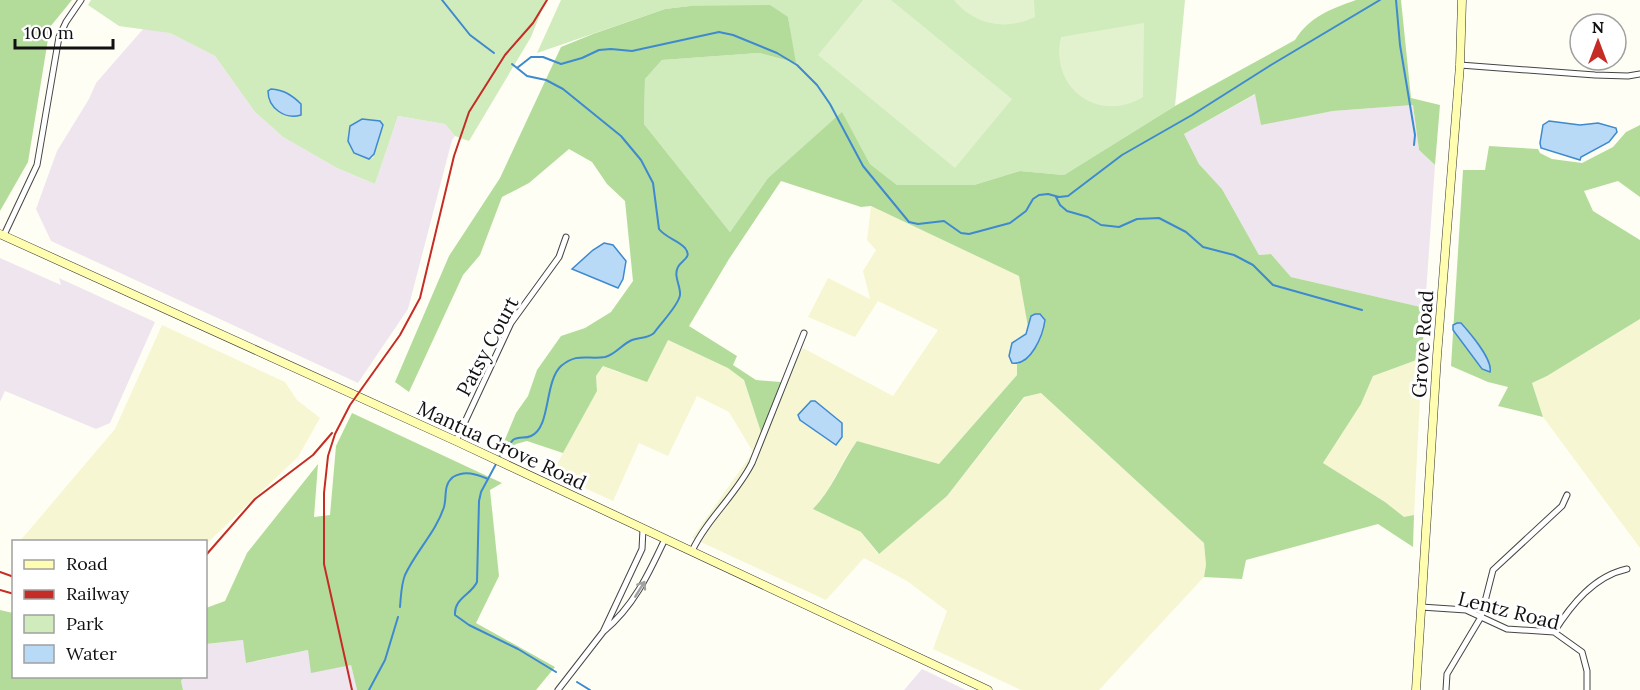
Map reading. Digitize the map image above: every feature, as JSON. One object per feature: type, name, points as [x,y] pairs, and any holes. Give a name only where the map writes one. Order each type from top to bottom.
[{"type":"main road","name":"Grove Road","points":[[1416,690],[1460,65],[1462,0]]},
{"type":"main road","name":"Mantua Grove Road","points":[[2,235],[456,441],[988,690]]},
{"type":"street","points":[[2,235],[37,165],[60,37],[66,22],[81,0]]},
{"type":"street","points":[[1460,65],[1595,75],[1640,74]]},
{"type":"street","name":"Patsy Court","points":[[456,441],[511,323],[559,257],[566,237]]},
{"type":"street","points":[[692,551],[698,538],[745,478],[804,333]]},
{"type":"street","points":[[1446,690],[1447,674],[1481,617],[1493,570],[1562,506],[1567,495]]},
{"type":"street","points":[[603,632],[642,549],[643,529]]},
{"type":"street","points":[[558,690],[603,632],[617,620],[638,593],[665,539]]},
{"type":"street","points":[[1554,632],[1570,606],[1611,572],[1627,569]]},
{"type":"street","name":"Lentz Road","points":[[1422,608],[1466,610],[1507,629],[1554,632],[1582,652],[1587,671],[1587,690]]},
{"type":"shaded area","points":[[144,28],[170,33],[215,56],[255,112],[283,137],[337,168],[375,184],[398,116],[445,124],[455,136],[452,140],[408,309],[358,383],[51,241],[36,209],[57,151],[89,99],[96,83]]},
{"type":"shaded area","points":[[1256,94],[1261,124],[1333,111],[1413,105],[1419,150],[1435,165],[1425,308],[1291,277],[1271,254],[1259,255],[1222,189],[1199,164],[1184,134]]},
{"type":"shaded area","points":[[0,258],[61,285],[59,278],[155,322],[110,423],[96,429],[5,391],[0,402]]},
{"type":"shaded area","points":[[243,640],[247,663],[308,650],[351,665],[357,690],[183,690],[181,681],[183,678],[207,678],[207,644]]},
{"type":"shaded area","points":[[922,669],[966,690],[904,690]]},
{"type":"green space","points":[[0,0],[72,0],[50,27],[28,162],[0,211]]},
{"type":"green space","points":[[91,0],[546,0],[531,37],[469,141],[455,136],[445,124],[398,116],[375,184],[337,168],[283,137],[255,112],[215,56],[170,33],[119,26],[88,5]],"holes":[[[362,119],[379,121],[383,125],[373,158],[367,159],[350,126]]]},
{"type":"green space","points":[[561,0],[1185,0],[1175,106],[1064,175],[1020,171],[974,185],[897,185],[870,164],[842,113],[768,178],[730,232],[644,124],[645,79],[662,60],[759,53],[795,63],[788,17],[712,7],[690,6],[665,9],[537,53]]},
{"type":"green space","points":[[863,0],[891,0],[1012,99],[955,168],[818,55]]},
{"type":"green space","points":[[954,0],[1034,0],[1035,17],[1013,24],[991,23],[971,15]]},
{"type":"green space","points":[[1356,0],[1401,0],[1411,98],[1440,105],[1435,165],[1419,150],[1413,105],[1333,111],[1261,125],[1255,94],[1184,134],[1199,164],[1222,189],[1259,255],[1271,254],[1291,277],[1425,308],[1422,358],[1373,376],[1361,404],[1323,463],[1385,502],[1404,517],[1414,515],[1413,547],[1378,524],[1246,560],[1242,579],[1204,577],[1206,565],[1204,543],[1041,393],[1024,397],[947,496],[879,554],[861,532],[813,509],[826,493],[857,441],[939,464],[1017,375],[1017,364],[1022,362],[1043,316],[1035,314],[1031,316],[1028,327],[1019,276],[871,206],[861,207],[781,181],[729,259],[689,326],[737,356],[733,365],[756,380],[781,382],[761,432],[744,380],[728,368],[668,340],[647,382],[603,366],[596,376],[597,391],[563,453],[527,441],[516,444],[506,455],[501,449],[516,413],[528,396],[537,370],[561,336],[585,328],[611,312],[633,281],[625,201],[607,184],[592,162],[569,149],[529,183],[502,197],[480,255],[463,275],[409,392],[395,382],[449,256],[500,178],[561,47],[593,34],[665,9],[690,6],[770,5],[788,17],[796,63],[759,53],[662,60],[645,79],[644,124],[730,232],[768,178],[842,112],[870,164],[897,185],[974,185],[1020,171],[1064,175],[1175,106],[1295,40],[1307,25],[1322,14]]},
{"type":"green space","points":[[1144,23],[1143,97],[1126,104],[1110,106],[1095,103],[1081,96],[1070,86],[1063,72],[1059,55],[1061,37]]},
{"type":"green space","points":[[1640,125],[1640,197],[1618,181],[1584,191],[1593,211],[1640,240],[1640,319],[1532,383],[1543,417],[1498,406],[1508,387],[1488,382],[1451,366],[1463,170],[1485,170],[1489,146],[1538,149],[1540,153],[1552,159],[1582,163],[1613,147],[1626,132]]},
{"type":"green space","points":[[871,206],[1020,276],[1028,327],[1026,334],[1012,343],[1012,363],[1017,364],[1017,375],[939,464],[857,441],[823,499],[814,509],[861,532],[878,554],[947,496],[1025,397],[1041,393],[1204,543],[1206,565],[1204,577],[1099,690],[1021,690],[933,649],[947,611],[907,581],[864,558],[826,600],[692,538],[753,452],[729,412],[697,396],[668,456],[639,443],[613,501],[552,473],[597,391],[596,376],[604,366],[619,373],[667,340],[729,368],[744,380],[761,431],[781,382],[803,348],[893,396],[938,330],[878,301],[855,337],[808,317],[828,278],[870,299],[863,271],[876,250],[867,240]]},
{"type":"green space","points":[[1640,319],[1640,548],[1543,417],[1532,383]]},
{"type":"green space","points":[[162,325],[285,382],[297,400],[320,418],[298,457],[207,543],[207,540],[21,540],[115,429]]},
{"type":"green space","points":[[1422,358],[1414,515],[1404,518],[1385,502],[1323,463],[1361,404],[1373,376]]},
{"type":"green space","points":[[352,413],[502,483],[490,490],[499,576],[476,623],[555,667],[536,690],[357,690],[351,665],[311,673],[308,650],[246,663],[243,640],[207,644],[207,608],[225,601],[247,553],[318,464],[314,517],[330,515],[336,446]]},
{"type":"green space","points":[[0,610],[12,613],[12,678],[183,678],[181,681],[183,690],[0,690]]},
{"type":"water","points":[[271,89],[284,92],[298,101],[301,104],[301,115],[289,116],[278,111],[269,97],[268,91]]},
{"type":"water","points":[[362,119],[380,121],[383,125],[374,154],[369,159],[354,153],[348,141],[350,126]]},
{"type":"water","points":[[1549,121],[1580,125],[1598,123],[1616,128],[1617,132],[1609,142],[1581,157],[1580,160],[1541,148],[1543,125]]},
{"type":"water","points":[[604,243],[613,245],[626,261],[623,279],[618,288],[572,269]]},
{"type":"water","points":[[1040,314],[1045,320],[1039,341],[1025,360],[1012,363],[1009,356],[1012,343],[1026,334],[1031,316]]},
{"type":"water","points":[[1461,323],[1480,347],[1488,361],[1490,372],[1482,369],[1453,330],[1453,325]]},
{"type":"water","points":[[811,401],[815,401],[842,423],[842,437],[836,445],[800,420],[798,415]]},
{"type":"waterway","points":[[442,0],[470,35],[494,53]]},
{"type":"waterway","points":[[517,68],[531,57],[543,57],[561,64],[599,50],[632,51],[719,32],[733,35],[777,53],[797,65],[817,85],[830,104],[863,166],[909,222],[918,224],[944,221],[961,233],[969,234],[1010,223],[1026,211],[1033,199],[1039,195],[1068,196],[1122,155],[1380,0]]},
{"type":"waterway","points":[[1396,0],[1400,45],[1415,135],[1414,145]]},
{"type":"waterway","points":[[498,458],[513,440],[531,436],[542,424],[552,383],[561,366],[573,359],[609,356],[628,342],[654,333],[679,299],[677,270],[688,254],[682,245],[659,229],[653,183],[641,160],[621,136],[563,89],[546,80],[527,76],[512,64]]},
{"type":"waterway","points":[[1056,197],[1067,211],[1088,217],[1101,225],[1119,227],[1137,219],[1159,218],[1186,232],[1203,247],[1234,255],[1253,265],[1273,285],[1362,310]]},
{"type":"waterway","points":[[496,464],[481,492],[479,501],[477,582],[457,604],[455,615],[469,625],[518,649],[556,672]]},
{"type":"waterway","points":[[400,607],[405,575],[440,516],[450,480],[466,473],[488,479]]},
{"type":"waterway","points":[[369,690],[385,660],[398,617]]},
{"type":"waterway","points":[[577,682],[590,690]]},
{"type":"railway","points":[[352,690],[324,564],[324,493],[328,456],[335,434],[350,405],[400,335],[420,298],[454,156],[469,112],[505,55],[533,23],[547,0]]},
{"type":"railway","points":[[207,554],[255,499],[313,455],[332,433]]},
{"type":"railway","points":[[0,572],[12,576]]},
{"type":"railway","points":[[0,590],[12,593]]}]
